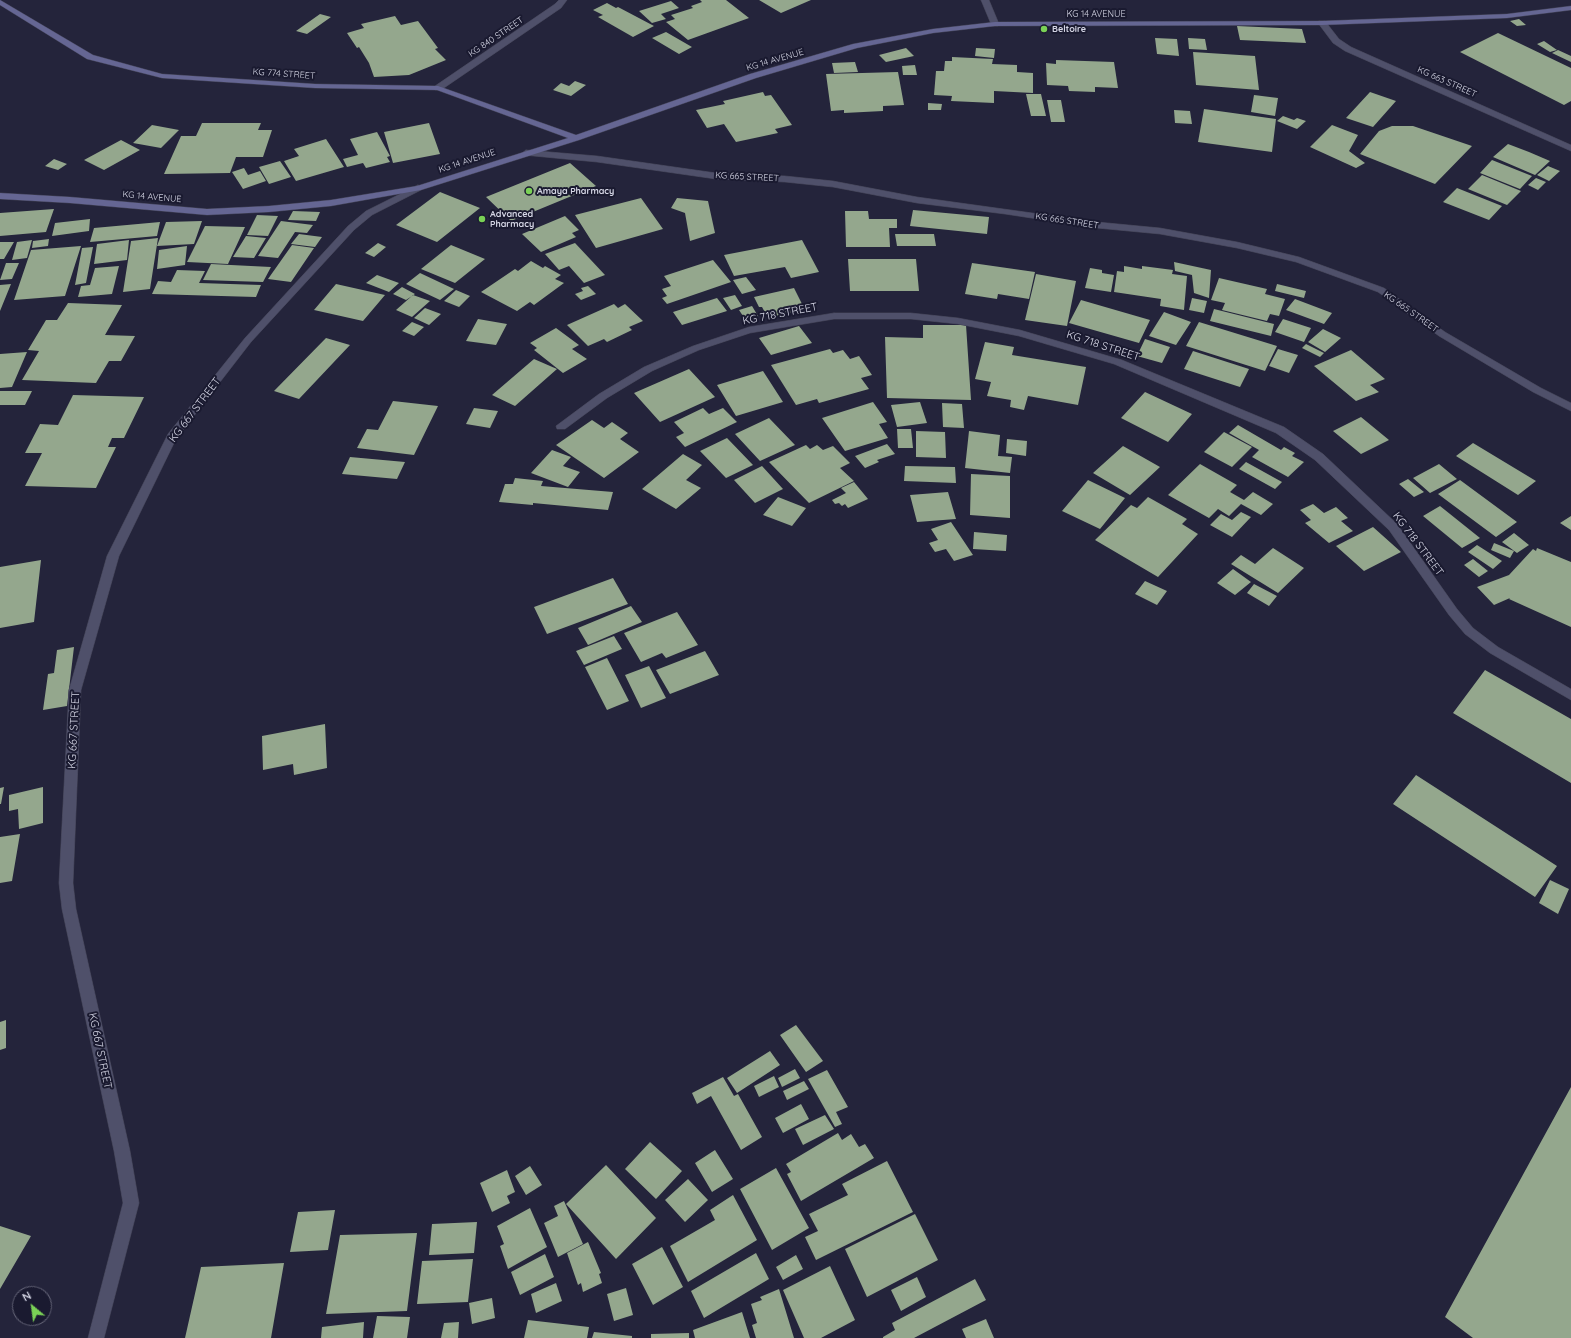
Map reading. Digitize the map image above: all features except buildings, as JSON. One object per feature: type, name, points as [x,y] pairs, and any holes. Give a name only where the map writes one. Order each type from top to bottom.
[{"type":"main road","name":"KG 774 STREET","points":[[0,2],[90,57],[162,76],[315,86],[438,88],[576,138]]},
{"type":"main road","name":"KG 14 AVENUE","points":[[0,196],[70,200],[207,212],[269,209],[331,203],[418,188],[526,152],[576,138],[753,76],[856,46],[933,31],[995,24],[1322,24],[1507,16],[1571,8]]},
{"type":"street","name":"KG 840 STREET","points":[[438,88],[558,6],[563,0]]},
{"type":"street","points":[[985,0],[995,24]]},
{"type":"street","name":"KG 663 STREET","points":[[1322,24],[1336,41],[1348,49],[1571,148]]},
{"type":"street","name":"KG 665 STREET","points":[[526,152],[597,159],[716,176],[785,179],[833,184],[917,200],[1005,211],[1097,226],[1160,231],[1299,260],[1381,290],[1442,334],[1537,390],[1571,407]]},
{"type":"street","name":"KG 667 STREET","points":[[96,1338],[131,1203],[122,1151],[68,903],[66,883],[75,690],[79,675],[113,556],[172,437],[248,340],[351,228],[369,213],[418,188]]},
{"type":"street","name":"KG 718 STREET","points":[[561,426],[603,396],[648,369],[696,348],[749,330],[834,316],[911,316],[958,321],[1020,333],[1118,362],[1280,430],[1319,457],[1393,527],[1452,612],[1469,631],[1494,650],[1571,695]]},
{"type":"place","name":"Beltoire","points":[[1044,29]]},
{"type":"place","name":"Amaya Pharmacy","points":[[529,191]]},
{"type":"place","name":"Advanced Pharmacy","points":[[482,219]]}]
